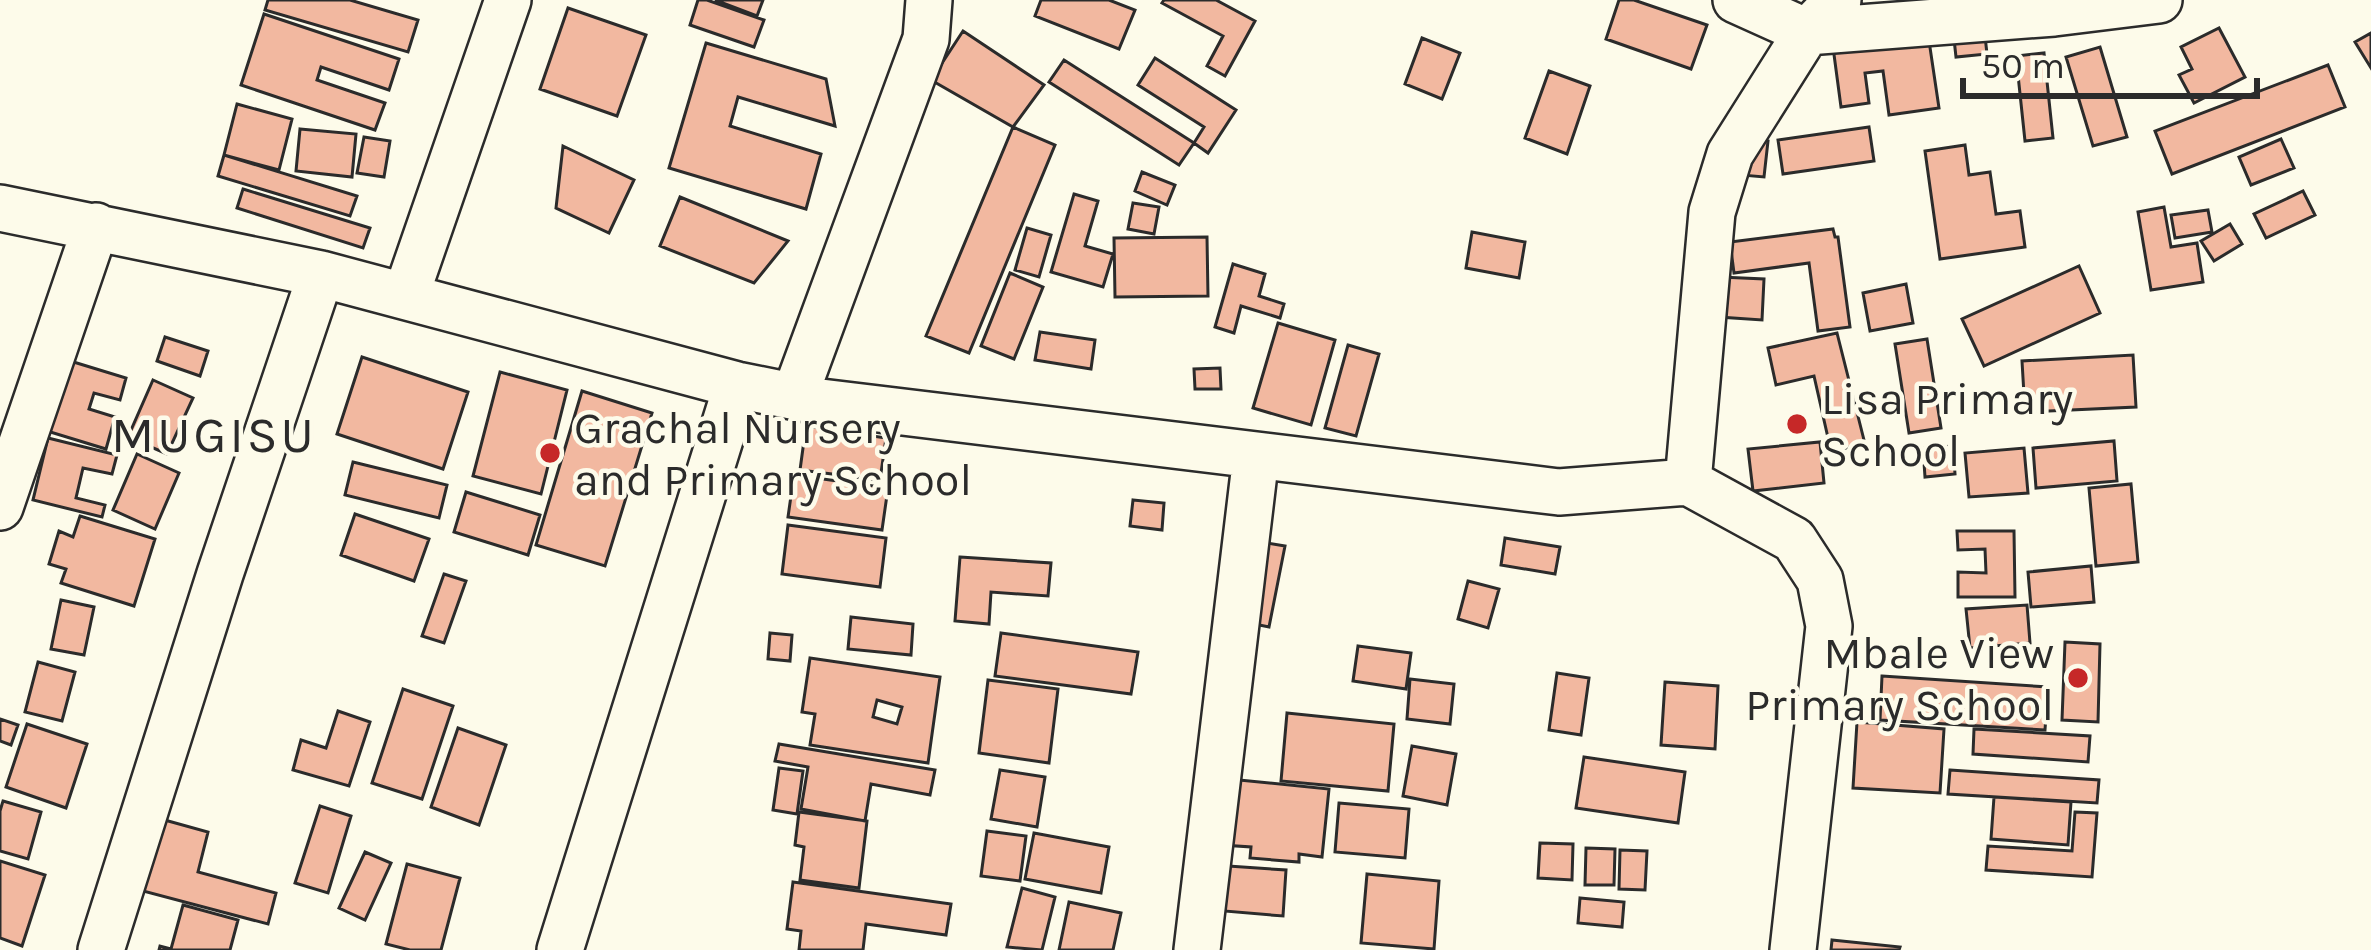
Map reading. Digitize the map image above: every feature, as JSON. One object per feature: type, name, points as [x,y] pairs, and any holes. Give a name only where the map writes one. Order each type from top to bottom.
[{"type":"street","points":[[406,296],[508,0]]},
{"type":"street","points":[[795,395],[926,39],[929,0]]},
{"type":"street","points":[[1736,0],[1822,16],[2054,13],[2159,0]]},
{"type":"street","points":[[1688,482],[1712,212],[1730,154],[1822,16]]},
{"type":"street","points":[[0,208],[321,274],[737,385],[821,402],[1559,492],[1688,482],[1794,540],[1820,580],[1829,626],[1793,950]]},
{"type":"street","points":[[0,507],[96,226]]},
{"type":"street","points":[[101,950],[321,274]]},
{"type":"street","points":[[560,950],[737,385]]},
{"type":"street","points":[[1197,950],[1256,456]]},
{"type":"building","points":[[268,0],[350,0],[418,20],[408,52],[265,10]]},
{"type":"building","points":[[698,0],[764,20],[754,47],[690,25]]},
{"type":"building","points":[[715,0],[763,0],[757,16]]},
{"type":"building","points":[[1041,0],[1109,0],[1135,10],[1119,49],[1035,16]]},
{"type":"building","points":[[1216,0],[1255,21],[1225,76],[1207,66],[1223,36],[1162,3]]},
{"type":"building","points":[[1619,0],[1634,0],[1707,25],[1691,69],[1606,39]]},
{"type":"building","points":[[568,8],[646,35],[617,116],[540,89]]},
{"type":"building","points":[[264,14],[399,59],[389,90],[321,67],[317,80],[385,103],[375,130],[241,85]]},
{"type":"building","points":[[1984,27],[1987,54],[1956,57],[1953,30]]},
{"type":"building","points":[[2219,28],[2245,77],[2194,103],[2179,75],[2192,69],[2181,47]]},
{"type":"building","points":[[963,31],[1044,85],[1013,127],[931,80]]},
{"type":"building","points":[[2371,33],[2371,68],[2355,42]]},
{"type":"building","points":[[1928,34],[1939,108],[1889,115],[1883,71],[1865,73],[1869,103],[1841,107],[1833,47]]},
{"type":"building","points":[[1422,38],[1460,53],[1442,99],[1405,84]]},
{"type":"building","points":[[706,43],[826,79],[835,126],[738,97],[730,126],[821,154],[806,209],[669,168]]},
{"type":"building","points":[[2100,47],[2127,137],[2093,146],[2066,57]]},
{"type":"building","points":[[2044,53],[2053,138],[2025,141],[2016,56]]},
{"type":"building","points":[[1155,58],[1236,110],[1208,153],[1194,143],[1204,127],[1138,85]]},
{"type":"building","points":[[1064,60],[1194,143],[1179,165],[1049,82]]},
{"type":"building","points":[[2328,65],[2345,107],[2172,174],[2155,131]]},
{"type":"building","points":[[1549,71],[1590,86],[1567,154],[1525,138]]},
{"type":"building","points":[[237,104],[292,119],[279,170],[224,155]]},
{"type":"building","points":[[1013,127],[1055,145],[969,353],[926,336]]},
{"type":"building","points":[[1869,127],[1874,161],[1783,174],[1778,140]]},
{"type":"building","points":[[300,129],[356,134],[352,177],[296,171]]},
{"type":"building","points":[[364,137],[390,141],[384,177],[357,173]]},
{"type":"building","points":[[1745,138],[1768,141],[1764,177],[1741,175]]},
{"type":"building","points":[[2281,139],[2294,168],[2251,185],[2239,157]]},
{"type":"building","points":[[1965,145],[1969,175],[1990,172],[1996,214],[2020,211],[2025,247],[1940,259],[1925,151]]},
{"type":"building","points":[[563,146],[634,180],[609,233],[556,208]]},
{"type":"building","points":[[224,155],[357,196],[350,216],[218,176]]},
{"type":"building","points":[[1142,172],[1175,185],[1167,205],[1135,191]]},
{"type":"building","points":[[243,189],[370,228],[363,248],[237,208]]},
{"type":"building","points":[[2303,191],[2315,215],[2266,238],[2254,214]]},
{"type":"building","points":[[1074,194],[1098,201],[1085,246],[1113,254],[1103,287],[1051,272]]},
{"type":"building","points":[[680,197],[788,241],[754,283],[660,246]]},
{"type":"building","points":[[1133,203],[1159,207],[1154,234],[1128,229]]},
{"type":"building","points":[[2164,207],[2171,247],[2197,243],[2203,282],[2151,290],[2138,212]]},
{"type":"building","points":[[2208,210],[2212,232],[2175,238],[2171,215]]},
{"type":"building","points":[[2230,224],[2242,244],[2214,261],[2201,241]]},
{"type":"building","points":[[1027,228],[1051,235],[1039,277],[1015,270]]},
{"type":"building","points":[[1833,229],[1850,327],[1818,331],[1809,263],[1734,273],[1730,242]]},
{"type":"building","points":[[1472,232],[1525,242],[1519,278],[1466,268]]},
{"type":"building","points":[[1207,237],[1208,296],[1115,297],[1114,238]]},
{"type":"building","points":[[1233,264],[1265,274],[1259,296],[1284,304],[1280,318],[1241,306],[1234,333],[1215,327]]},
{"type":"building","points":[[2079,266],[2100,313],[1984,366],[1962,319]]},
{"type":"building","points":[[1010,273],[1043,287],[1014,359],[981,346]]},
{"type":"building","points":[[1720,277],[1764,279],[1762,320],[1719,317]]},
{"type":"building","points":[[1906,284],[1913,323],[1870,331],[1863,293]]},
{"type":"building","points":[[1278,323],[1335,340],[1311,425],[1253,408]]},
{"type":"building","points":[[1040,332],[1095,340],[1091,369],[1035,360]]},
{"type":"building","points":[[1837,333],[1865,444],[1831,451],[1814,376],[1776,385],[1768,348]]},
{"type":"building","points":[[165,337],[208,351],[200,376],[157,361]]},
{"type":"building","points":[[1927,339],[1941,428],[1909,433],[1895,344]]},
{"type":"building","points":[[1348,345],[1379,354],[1356,436],[1325,428]]},
{"type":"building","points":[[2133,355],[2136,407],[2025,412],[2022,361]]},
{"type":"building","points":[[362,357],[468,392],[443,469],[337,434]]},
{"type":"building","points":[[67,360],[126,378],[120,400],[94,393],[89,409],[115,417],[106,449],[47,431]]},
{"type":"building","points":[[1220,368],[1221,389],[1195,389],[1194,369]]},
{"type":"building","points":[[500,372],[567,390],[541,494],[473,476]]},
{"type":"building","points":[[153,380],[193,398],[167,454],[128,437]]},
{"type":"building","points":[[582,391],[652,413],[605,566],[536,545]]},
{"type":"building","points":[[806,426],[886,438],[880,480],[800,470]]},
{"type":"building","points":[[48,438],[117,455],[112,474],[83,468],[76,498],[105,505],[102,517],[33,500]]},
{"type":"building","points":[[2114,441],[2117,481],[2036,488],[2033,448]]},
{"type":"building","points":[[1820,442],[1824,483],[1753,491],[1748,449]]},
{"type":"building","points":[[1953,446],[1955,474],[1925,477],[1923,448]]},
{"type":"building","points":[[2024,448],[2028,493],[1969,497],[1965,453]]},
{"type":"building","points":[[137,454],[179,473],[155,529],[113,510]]},
{"type":"building","points":[[353,462],[447,485],[439,518],[345,495]]},
{"type":"building","points":[[794,475],[888,488],[882,530],[788,517]]},
{"type":"building","points":[[2131,484],[2138,562],[2096,566],[2089,488]]},
{"type":"building","points":[[466,492],[540,515],[528,555],[454,532]]},
{"type":"building","points":[[1133,500],[1164,503],[1162,530],[1130,526]]},
{"type":"building","points":[[355,514],[429,539],[414,581],[341,555]]},
{"type":"building","points":[[80,516],[155,539],[134,606],[61,583],[66,569],[49,564],[59,531],[73,537]]},
{"type":"building","points":[[788,525],[886,538],[880,587],[782,574]]},
{"type":"building","points":[[1957,531],[2014,531],[2015,597],[1958,597],[1958,572],[1986,573],[1985,549],[1958,550]]},
{"type":"building","points":[[1505,538],[1560,547],[1555,574],[1501,565]]},
{"type":"building","points":[[1256,541],[1285,546],[1269,627],[1240,621]]},
{"type":"building","points":[[960,557],[1051,563],[1048,596],[991,592],[989,624],[955,621]]},
{"type":"building","points":[[2091,566],[2094,602],[2031,607],[2028,572]]},
{"type":"building","points":[[444,574],[466,581],[444,643],[422,636]]},
{"type":"building","points":[[1468,581],[1499,589],[1488,628],[1458,619]]},
{"type":"building","points":[[61,600],[94,607],[84,655],[51,649]]},
{"type":"building","points":[[2027,605],[2030,643],[1970,648],[1966,609]]},
{"type":"building","points":[[851,617],[913,624],[911,655],[848,649]]},
{"type":"building","points":[[770,633],[792,635],[790,661],[768,659]]},
{"type":"building","points":[[1001,633],[1138,652],[1131,694],[995,676]]},
{"type":"building","points":[[2065,642],[2100,644],[2098,722],[2062,720]]},
{"type":"building","points":[[1358,646],[1411,653],[1406,689],[1353,681]]},
{"type":"building","points":[[810,658],[940,677],[928,763],[810,745],[815,714],[802,712]],"holes":[[[877,700],[902,707],[897,724],[873,717]]]},
{"type":"building","points":[[38,662],[75,672],[62,721],[25,712]]},
{"type":"building","points":[[1557,673],[1589,678],[1581,735],[1549,730]]},
{"type":"building","points":[[1882,676],[2048,687],[2045,730],[1880,720]]},
{"type":"building","points":[[1410,679],[1454,684],[1450,724],[1407,719]]},
{"type":"building","points":[[988,680],[1058,689],[1049,763],[979,753]]},
{"type":"building","points":[[1665,682],[1718,686],[1715,749],[1661,745]]},
{"type":"building","points":[[403,689],[453,706],[422,799],[372,783]]},
{"type":"building","points":[[338,711],[370,722],[349,786],[293,770],[301,740],[326,748]]},
{"type":"building","points":[[1287,713],[1394,724],[1388,791],[1281,781]]},
{"type":"building","points":[[0,719],[18,725],[11,745],[0,741]]},
{"type":"building","points":[[1857,722],[1944,729],[1940,793],[1853,788]]},
{"type":"building","points":[[27,724],[87,744],[66,808],[6,787]]},
{"type":"building","points":[[458,728],[506,745],[479,825],[431,807]]},
{"type":"building","points":[[1974,729],[2090,736],[2088,762],[1973,754]]},
{"type":"building","points":[[779,744],[935,770],[930,795],[871,784],[865,821],[801,809],[808,767],[775,761]]},
{"type":"building","points":[[1412,746],[1456,754],[1447,805],[1403,796]]},
{"type":"building","points":[[1584,757],[1685,772],[1678,823],[1576,808]]},
{"type":"building","points":[[779,768],[803,771],[797,814],[773,810]]},
{"type":"building","points":[[1000,770],[1045,777],[1037,827],[991,819]]},
{"type":"building","points":[[1950,770],[2099,780],[2097,803],[1948,794]]},
{"type":"building","points":[[1229,779],[1329,789],[1322,857],[1299,854],[1299,862],[1250,858],[1251,847],[1222,845]]},
{"type":"building","points":[[1994,797],[2071,802],[2068,845],[1991,839]]},
{"type":"building","points":[[3,801],[41,812],[28,859],[0,851]]},
{"type":"building","points":[[1339,803],[1409,809],[1405,858],[1335,852]]},
{"type":"building","points":[[320,806],[351,816],[328,893],[295,883]]},
{"type":"building","points":[[799,812],[867,821],[859,888],[800,880],[804,847],[795,845]]},
{"type":"building","points":[[2075,812],[2097,813],[2092,877],[1986,870],[1988,846],[2072,851]]},
{"type":"building","points":[[161,819],[208,832],[198,872],[276,893],[268,924],[143,891]]},
{"type":"building","points":[[987,831],[1026,836],[1020,881],[981,876]]},
{"type":"building","points":[[1034,833],[1109,847],[1101,893],[1025,879]]},
{"type":"building","points":[[1540,843],[1573,844],[1572,880],[1538,878]]},
{"type":"building","points":[[1586,848],[1615,849],[1614,885],[1585,885]]},
{"type":"building","points":[[1620,850],[1647,851],[1645,890],[1619,889]]},
{"type":"building","points":[[365,852],[391,863],[365,920],[339,908]]},
{"type":"building","points":[[0,861],[45,875],[22,946],[0,938]]},
{"type":"building","points":[[407,864],[460,878],[441,950],[386,944]]},
{"type":"building","points":[[1228,866],[1286,870],[1283,916],[1224,911]]},
{"type":"building","points":[[1367,874],[1439,881],[1434,949],[1361,943]]},
{"type":"building","points":[[793,882],[951,904],[946,935],[866,924],[863,950],[799,950],[801,931],[787,929]]},
{"type":"building","points":[[1022,888],[1055,897],[1042,950],[1007,947]]},
{"type":"building","points":[[1580,898],[1624,902],[1622,927],[1578,923]]},
{"type":"building","points":[[1069,902],[1121,913],[1113,950],[1059,950]]},
{"type":"building","points":[[183,905],[238,920],[230,950],[159,950],[160,946],[171,949]]},
{"type":"building","points":[[1832,940],[1900,947],[1831,950]]},
{"type":"place","name":"Lisa Primary School","points":[[1797,424]]},
{"type":"place","name":"Grachal Nursery and Primary School","points":[[550,453]]},
{"type":"place","name":"Mbale View Primary School","points":[[2078,678]]},
{"type":"district","name":"MUGISU","points":[[214,434]]}]
